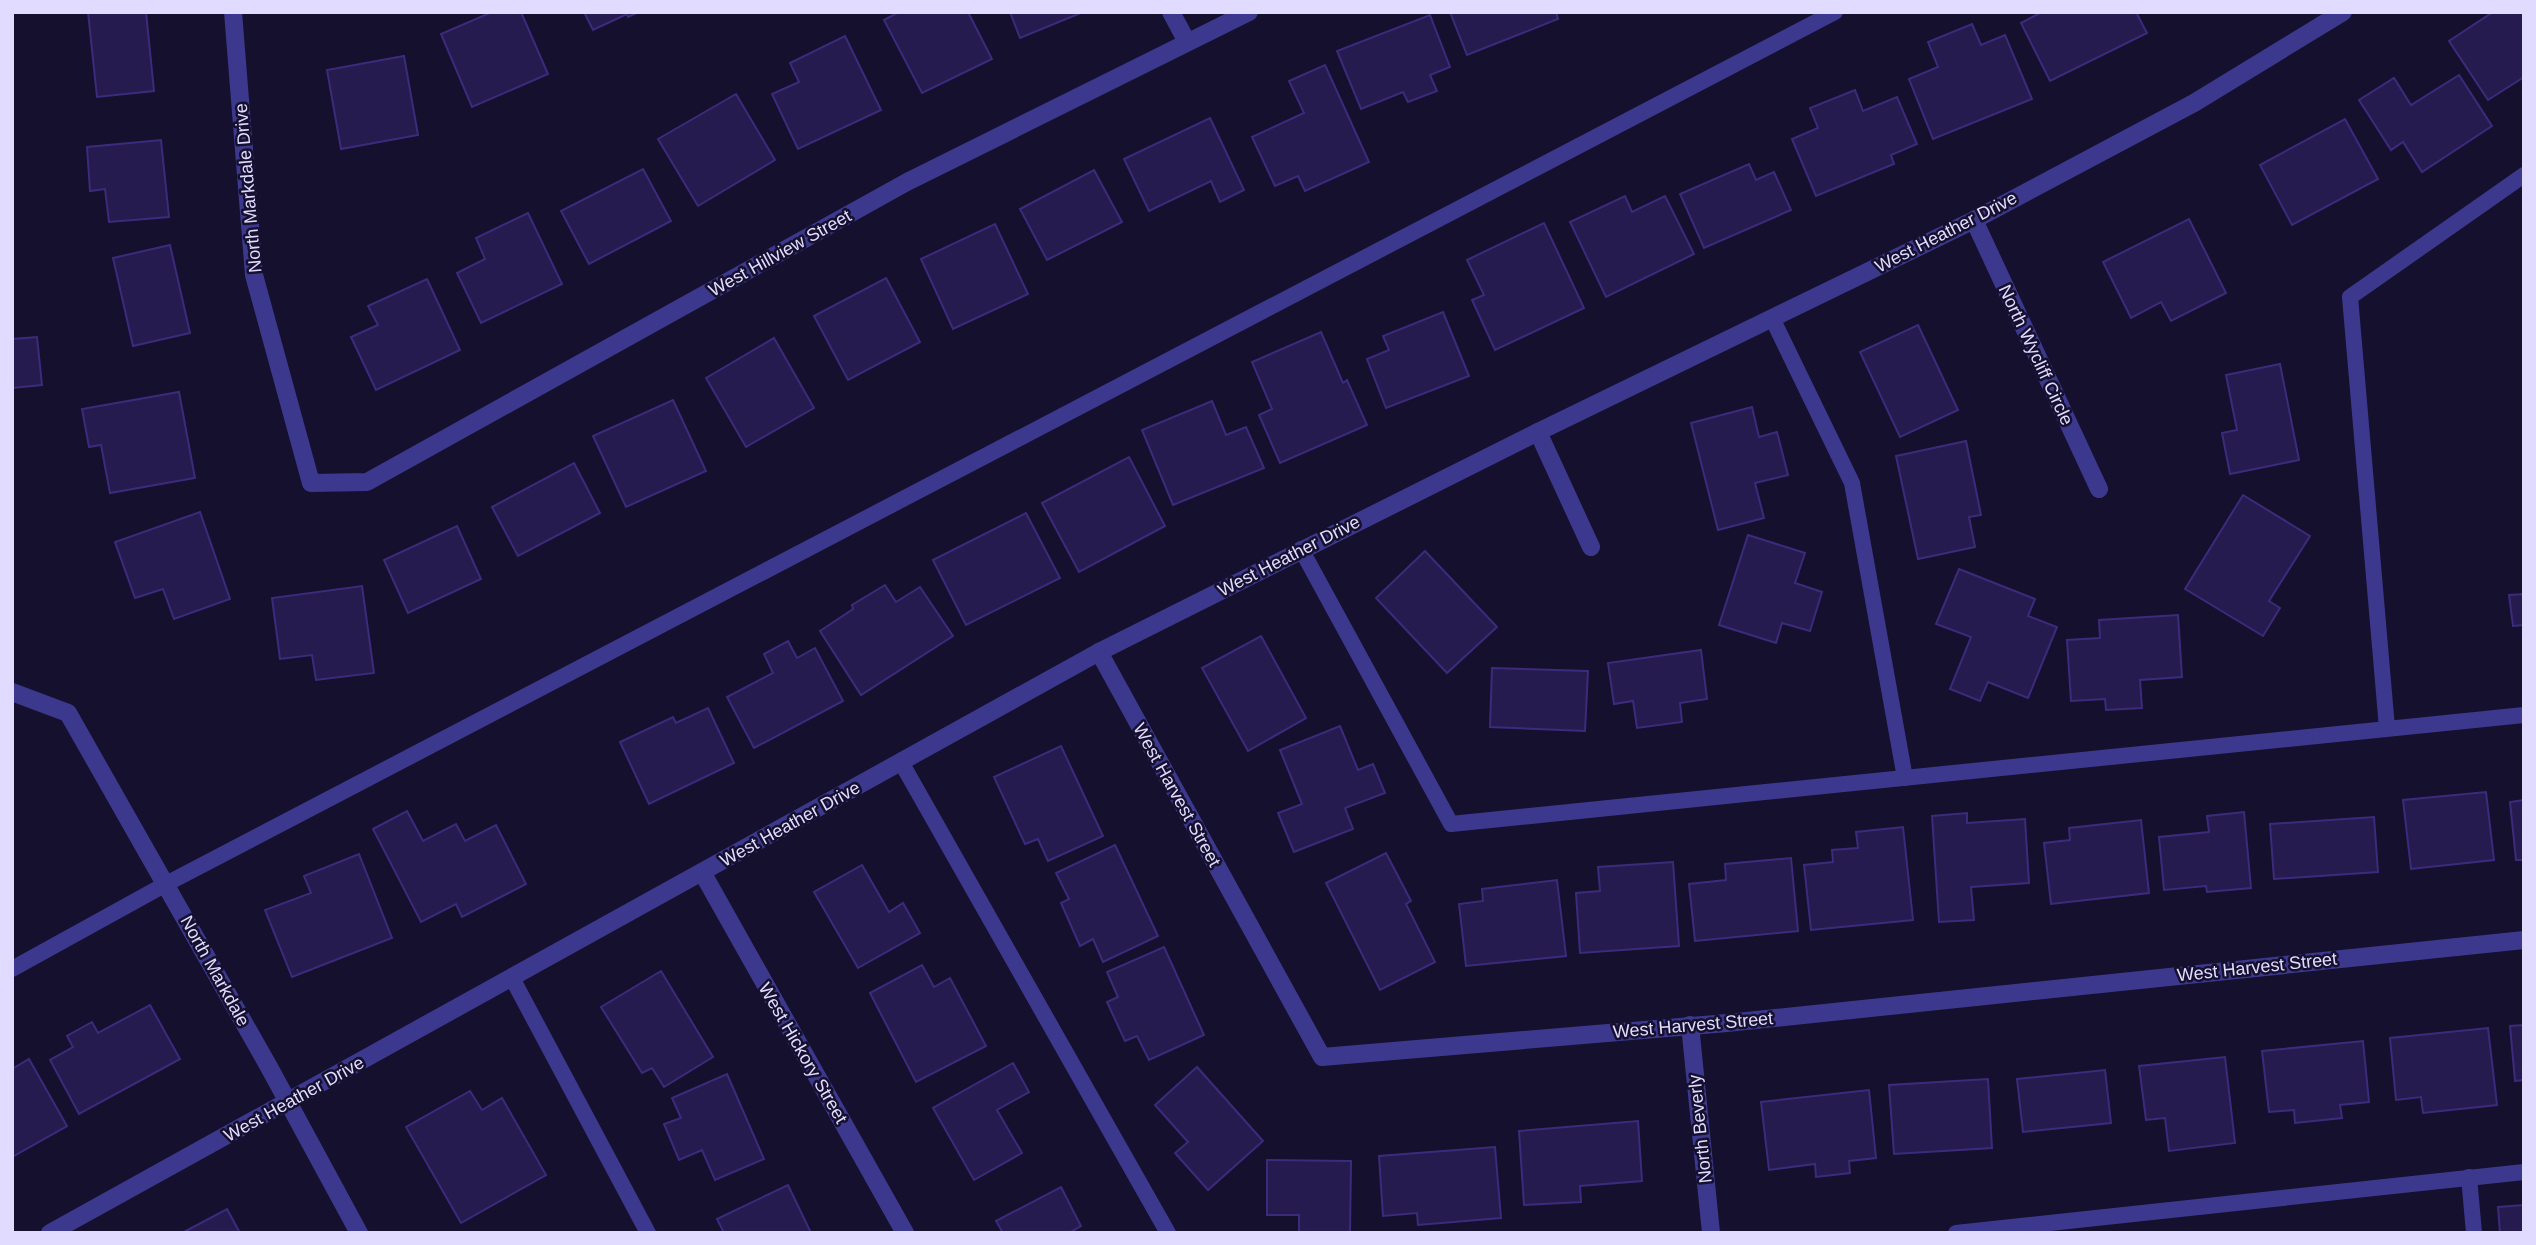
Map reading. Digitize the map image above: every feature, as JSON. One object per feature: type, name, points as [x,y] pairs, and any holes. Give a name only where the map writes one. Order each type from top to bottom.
[{"type":"street","name":"North Markdale Drive","points":[[233,12],[254,275],[311,483]]},
{"type":"street","points":[[1171,12],[1186,42]]},
{"type":"street","name":"West Hillview Street","points":[[311,483],[367,482],[906,182],[1249,12]]},
{"type":"street","name":"West Heather Drive","points":[[50,1233],[1099,652],[1538,432],[1974,220],[2194,103],[2343,12]]},
{"type":"street","name":"North Wycliff Circle","points":[[1974,220],[2099,489]]},
{"type":"street","points":[[1538,432],[1591,547]]},
{"type":"street","name":"West Harvest Street","points":[[1099,652],[1322,1057],[1690,1025],[2524,940]]},
{"type":"street","name":"North Markdale","points":[[12,692],[68,713],[288,1101],[359,1233]]},
{"type":"street","name":"West Hickory Street","points":[[702,872],[905,1233]]},
{"type":"street","name":"North Beverly","points":[[1690,1025],[1711,1233]]},
{"type":"lane","points":[[12,969],[166,884],[1835,12]]},
{"type":"lane","points":[[2387,728],[2350,297],[2524,175]]},
{"type":"lane","points":[[1772,318],[1852,483],[1905,778]]},
{"type":"lane","points":[[1301,550],[1451,824],[2524,715]]},
{"type":"lane","points":[[901,762],[1168,1233]]},
{"type":"lane","points":[[512,978],[648,1233]]},
{"type":"lane","points":[[1956,1233],[2524,1172]]},
{"type":"lane","points":[[2469,1177],[2474,1233]]},
{"type":"building","points":[[88,12],[146,12],[154,91],[97,97]]},
{"type":"building","points":[[492,12],[521,12],[548,74],[472,107],[441,34]]},
{"type":"building","points":[[584,12],[639,12],[628,17],[627,14],[593,30]]},
{"type":"building","points":[[899,12],[968,12],[992,59],[922,93],[884,20]]},
{"type":"building","points":[[1010,12],[1083,12],[1020,38]]},
{"type":"building","points":[[1450,12],[1556,12],[1558,19],[1467,55]]},
{"type":"building","points":[[2042,12],[2136,12],[2147,33],[2050,81],[2021,23]]},
{"type":"building","points":[[2493,12],[2524,12],[2524,77],[2488,100],[2449,41]]},
{"type":"building","points":[[1430,15],[1450,67],[1430,75],[1437,91],[1408,102],[1403,92],[1361,109],[1337,51]]},
{"type":"building","points":[[1972,24],[1981,45],[2005,35],[2032,99],[1933,139],[1909,79],[1938,67],[1928,42]]},
{"type":"building","points":[[845,36],[881,110],[798,149],[772,94],[799,82],[790,63]]},
{"type":"building","points":[[404,56],[418,135],[341,149],[327,70]]},
{"type":"building","points":[[1325,65],[1369,162],[1305,191],[1298,176],[1275,186],[1252,137],[1304,113],[1289,81]]},
{"type":"building","points":[[2459,75],[2492,126],[2422,172],[2403,142],[2391,150],[2359,100],[2394,78],[2411,105]]},
{"type":"building","points":[[1855,90],[1863,111],[1897,97],[1917,144],[1891,155],[1894,164],[1816,196],[1792,139],[1818,128],[1810,108]]},
{"type":"building","points":[[736,94],[775,160],[698,206],[658,139]]},
{"type":"building","points":[[1210,118],[1244,190],[1220,202],[1211,181],[1149,211],[1124,159]]},
{"type":"building","points":[[2345,119],[2378,179],[2292,225],[2260,165]]},
{"type":"building","points":[[161,140],[169,217],[109,222],[105,189],[90,191],[87,147]]},
{"type":"building","points":[[1749,164],[1756,180],[1774,172],[1791,210],[1704,248],[1680,194]]},
{"type":"building","points":[[643,169],[671,221],[589,264],[561,211]]},
{"type":"building","points":[[1094,170],[1122,222],[1047,260],[1020,209]]},
{"type":"building","points":[[1625,196],[1632,212],[1665,196],[1694,254],[1606,297],[1570,222]]},
{"type":"building","points":[[528,213],[562,284],[481,323],[457,273],[485,259],[476,238]]},
{"type":"building","points":[[2189,219],[2226,293],[2171,321],[2161,302],[2131,318],[2103,262]]},
{"type":"building","points":[[1544,223],[1584,308],[1495,350],[1472,300],[1484,295],[1467,260]]},
{"type":"building","points":[[995,224],[1028,294],[953,329],[921,259]]},
{"type":"building","points":[[170,245],[190,333],[133,346],[113,258]]},
{"type":"building","points":[[886,278],[920,342],[848,380],[814,316]]},
{"type":"building","points":[[427,279],[460,350],[376,390],[351,337],[378,325],[368,306]]},
{"type":"building","points":[[1443,312],[1469,376],[1386,408],[1367,359],[1389,350],[1383,336]]},
{"type":"building","points":[[1918,325],[1958,410],[1900,437],[1860,352]]},
{"type":"building","points":[[1321,332],[1343,383],[1347,380],[1367,425],[1280,463],[1259,415],[1272,409],[1252,362]]},
{"type":"building","points":[[37,337],[42,385],[12,388],[12,339]]},
{"type":"building","points":[[774,338],[814,408],[746,447],[706,378]]},
{"type":"building","points":[[2280,364],[2299,460],[2230,474],[2222,433],[2237,430],[2226,375]]},
{"type":"building","points":[[179,392],[195,478],[110,493],[101,445],[89,447],[82,409]]},
{"type":"building","points":[[673,400],[706,471],[626,507],[593,436]]},
{"type":"building","points":[[1212,401],[1226,435],[1246,427],[1264,468],[1173,505],[1142,430]]},
{"type":"building","points":[[1752,407],[1759,437],[1777,432],[1788,475],[1755,483],[1764,518],[1718,530],[1691,423]]},
{"type":"building","points":[[1966,441],[1981,515],[1969,517],[1975,547],[1918,559],[1896,456]]},
{"type":"building","points":[[1129,457],[1165,526],[1079,572],[1042,503]]},
{"type":"building","points":[[574,463],[600,513],[518,556],[492,507]]},
{"type":"building","points":[[2243,495],[2310,536],[2269,601],[2280,608],[2263,636],[2185,589]]},
{"type":"building","points":[[200,512],[230,599],[174,619],[163,589],[135,598],[115,542]]},
{"type":"building","points":[[1026,513],[1060,578],[966,625],[933,560]]},
{"type":"building","points":[[457,526],[481,579],[408,613],[384,560]]},
{"type":"building","points":[[1748,535],[1805,553],[1795,583],[1822,592],[1810,631],[1782,623],[1776,643],[1719,625]]},
{"type":"building","points":[[1425,551],[1497,627],[1447,673],[1376,598]]},
{"type":"building","points":[[1959,569],[2035,599],[2028,616],[2057,627],[2028,698],[1988,682],[1980,701],[1950,689],[1971,637],[1936,624]]},
{"type":"building","points":[[885,585],[896,602],[920,587],[953,636],[861,695],[820,631],[853,609],[852,605]]},
{"type":"building","points":[[362,586],[374,673],[316,680],[312,655],[280,659],[272,598]]},
{"type":"building","points":[[2524,594],[2524,625],[2513,626],[2509,595]]},
{"type":"building","points":[[2178,615],[2182,677],[2140,680],[2142,708],[2106,710],[2105,699],[2071,701],[2067,640],[2100,638],[2099,620]]},
{"type":"building","points":[[1261,636],[1306,718],[1248,751],[1202,668]]},
{"type":"building","points":[[788,641],[797,658],[815,648],[843,701],[754,748],[727,697],[773,673],[764,654]]},
{"type":"building","points":[[1701,650],[1707,699],[1680,703],[1682,722],[1637,728],[1633,701],[1614,704],[1608,663]]},
{"type":"building","points":[[1492,668],[1588,671],[1585,731],[1490,727]]},
{"type":"building","points":[[708,708],[734,763],[649,804],[620,742],[673,717],[676,723]]},
{"type":"building","points":[[1340,726],[1358,770],[1373,764],[1385,793],[1345,808],[1353,829],[1294,852],[1278,813],[1302,804],[1280,750]]},
{"type":"building","points":[[1061,746],[1103,836],[1048,861],[1038,839],[1025,844],[994,777]]},
{"type":"building","points":[[2486,792],[2494,860],[2411,869],[2403,800]]},
{"type":"building","points":[[2524,800],[2524,860],[2516,860],[2510,802]]},
{"type":"building","points":[[407,811],[423,841],[456,824],[465,841],[496,825],[526,884],[462,917],[456,904],[421,922],[373,829]]},
{"type":"building","points":[[2244,812],[2251,888],[2207,892],[2206,886],[2164,890],[2159,837],[2209,832],[2207,816]]},
{"type":"building","points":[[1967,813],[1967,823],[2025,819],[2029,883],[1971,887],[1974,920],[1939,922],[1932,816]]},
{"type":"building","points":[[2374,817],[2378,872],[2274,879],[2270,824]]},
{"type":"building","points":[[2141,820],[2149,893],[2051,904],[2044,843],[2070,840],[2069,828]]},
{"type":"building","points":[[1903,827],[1913,920],[1811,930],[1804,865],[1833,862],[1832,850],[1858,848],[1856,832]]},
{"type":"building","points":[[1115,845],[1158,936],[1103,962],[1093,939],[1080,946],[1061,903],[1069,899],[1056,873]]},
{"type":"building","points":[[1386,853],[1411,901],[1406,904],[1435,962],[1380,990],[1326,883]]},
{"type":"building","points":[[359,854],[392,938],[292,977],[265,910],[311,893],[304,876]]},
{"type":"building","points":[[1791,858],[1798,931],[1695,941],[1689,884],[1726,880],[1725,864]]},
{"type":"building","points":[[1673,862],[1679,946],[1580,953],[1576,893],[1600,891],[1598,867]]},
{"type":"building","points":[[862,865],[889,912],[903,903],[920,933],[858,968],[814,892]]},
{"type":"building","points":[[1557,880],[1566,956],[1466,966],[1459,904],[1483,901],[1482,889]]},
{"type":"building","points":[[1164,947],[1204,1035],[1149,1060],[1137,1036],[1125,1041],[1107,1002],[1118,997],[1107,972]]},
{"type":"building","points":[[922,965],[934,987],[950,978],[986,1046],[916,1082],[870,993]]},
{"type":"building","points":[[661,971],[713,1057],[664,1087],[652,1068],[642,1073],[601,1007]]},
{"type":"building","points":[[150,1005],[180,1059],[79,1114],[50,1060],[73,1047],[67,1036],[92,1022],[98,1033]]},
{"type":"building","points":[[2524,1025],[2524,1080],[2515,1081],[2510,1026]]},
{"type":"building","points":[[2488,1028],[2497,1105],[2423,1113],[2421,1097],[2396,1100],[2390,1038]]},
{"type":"building","points":[[2363,1041],[2369,1102],[2340,1105],[2342,1118],[2295,1123],[2294,1110],[2269,1112],[2262,1051]]},
{"type":"building","points":[[2225,1057],[2235,1143],[2169,1151],[2165,1118],[2146,1120],[2139,1066]]},
{"type":"building","points":[[29,1059],[67,1126],[12,1157],[12,1069]]},
{"type":"building","points":[[1013,1063],[1029,1092],[997,1110],[1022,1153],[974,1180],[933,1108]]},
{"type":"building","points":[[1197,1067],[1263,1141],[1208,1190],[1175,1153],[1188,1142],[1155,1105]]},
{"type":"building","points":[[2105,1070],[2111,1123],[2023,1132],[2017,1079]]},
{"type":"building","points":[[727,1074],[764,1159],[715,1180],[702,1150],[679,1160],[664,1124],[681,1118],[672,1098]]},
{"type":"building","points":[[1988,1079],[1992,1148],[1894,1154],[1889,1085]]},
{"type":"building","points":[[1869,1090],[1876,1158],[1849,1161],[1850,1173],[1816,1177],[1815,1164],[1769,1170],[1761,1102]]},
{"type":"building","points":[[470,1091],[482,1110],[502,1098],[546,1175],[461,1223],[406,1127]]},
{"type":"building","points":[[1638,1121],[1642,1181],[1580,1186],[1581,1202],[1524,1205],[1519,1131]]},
{"type":"building","points":[[1495,1147],[1501,1218],[1418,1225],[1417,1213],[1383,1216],[1379,1156]]},
{"type":"building","points":[[1267,1160],[1351,1161],[1350,1233],[1299,1233],[1299,1215],[1267,1215]]},
{"type":"building","points":[[788,1185],[811,1233],[724,1233],[717,1219]]},
{"type":"building","points":[[1061,1187],[1081,1226],[1069,1233],[1003,1233],[996,1221]]},
{"type":"building","points":[[2524,1205],[2524,1233],[2500,1233],[2498,1207]]},
{"type":"building","points":[[227,1209],[240,1233],[182,1233]]}]
